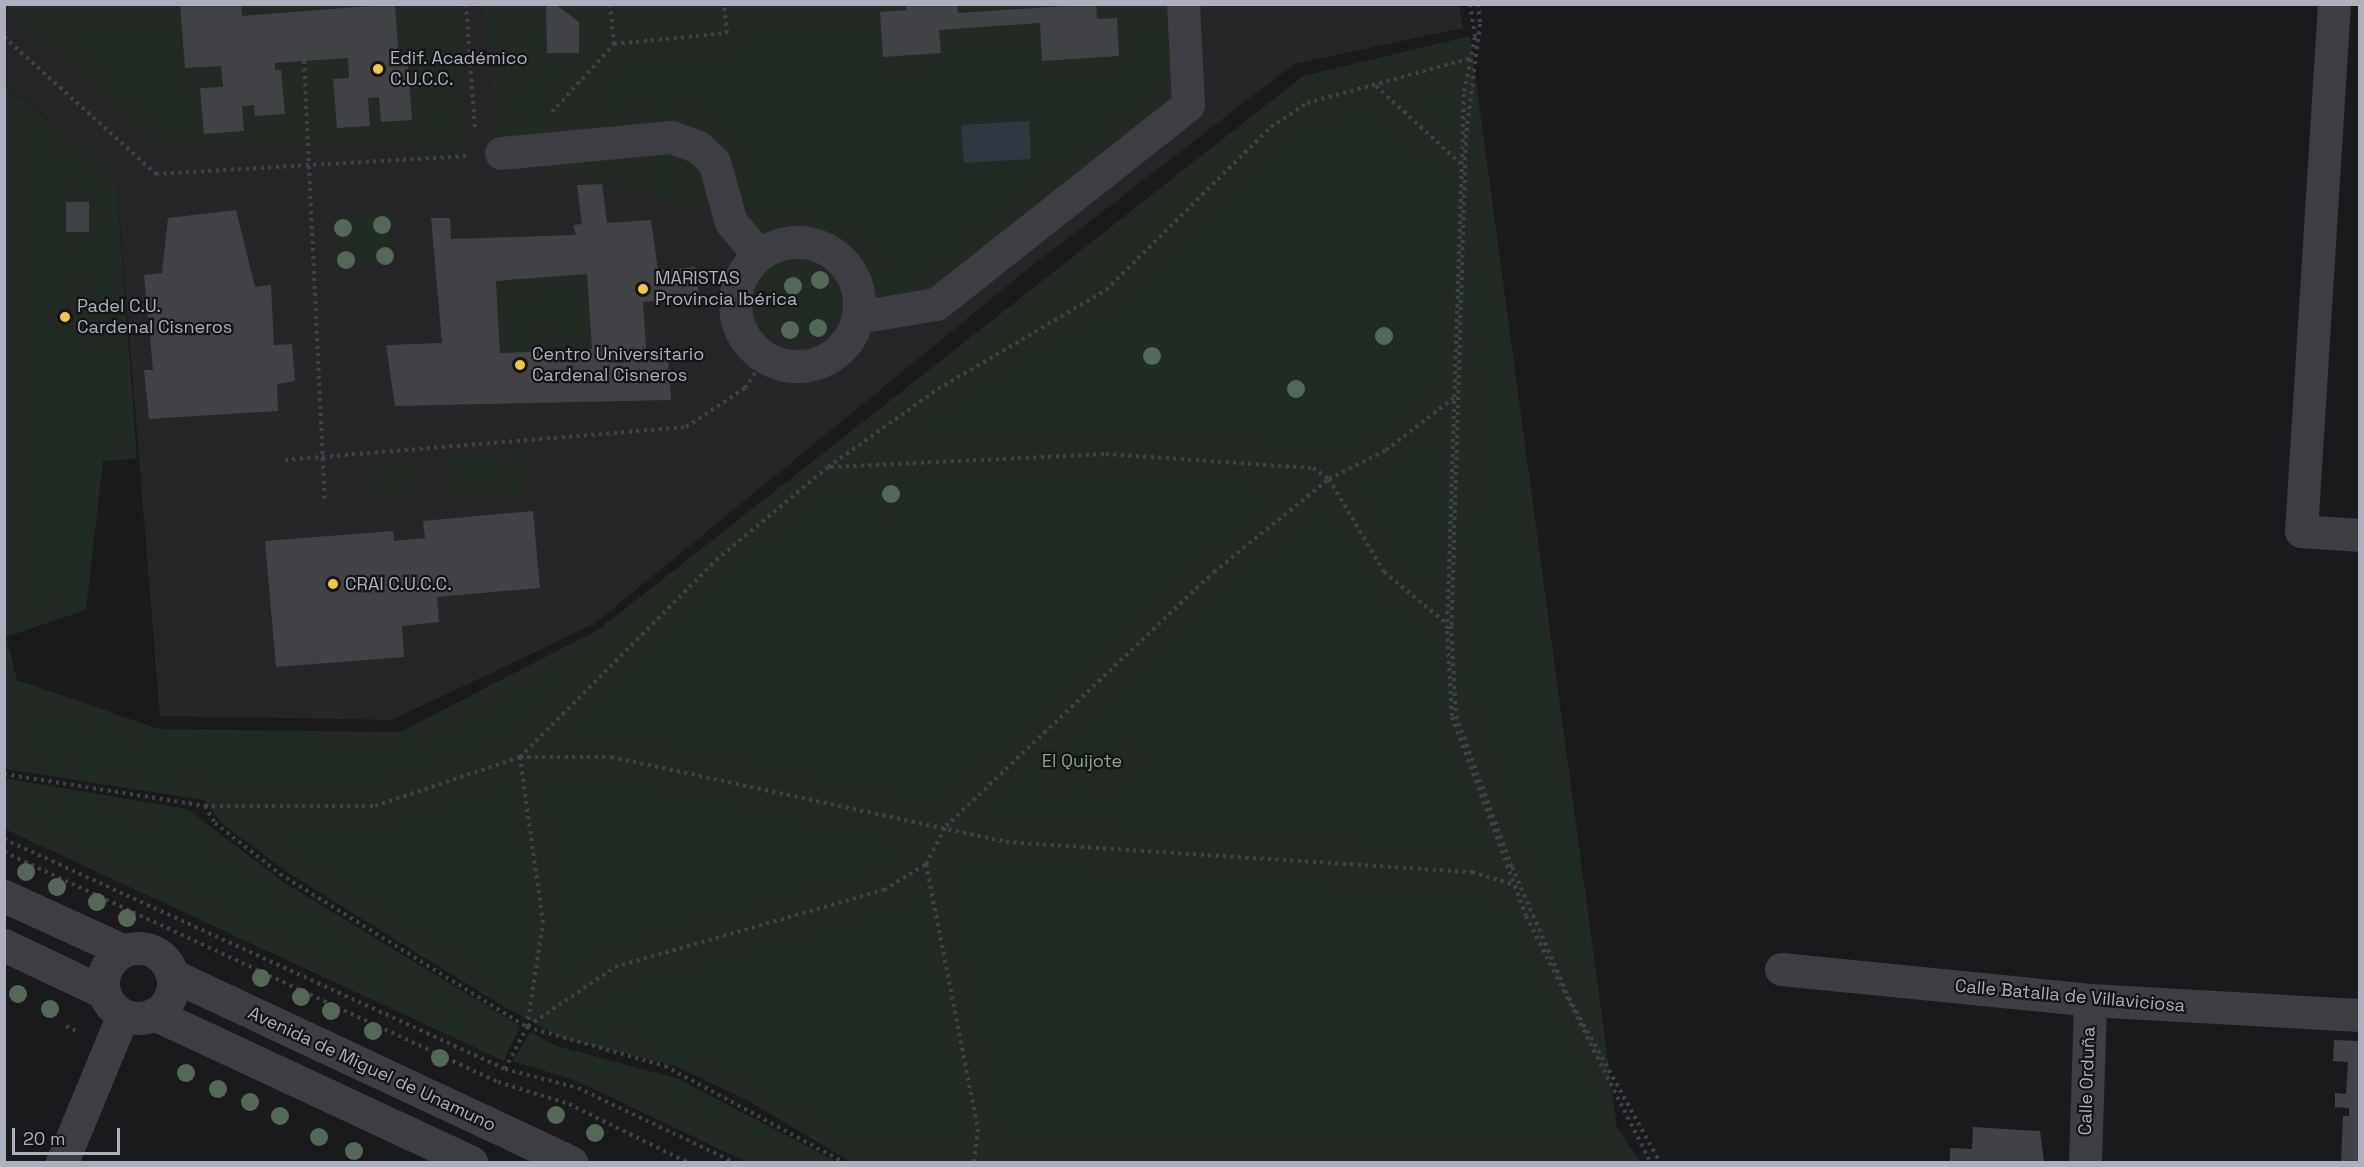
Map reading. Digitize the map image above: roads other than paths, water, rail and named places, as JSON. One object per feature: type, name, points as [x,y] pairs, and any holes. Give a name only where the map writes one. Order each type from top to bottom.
[{"type":"street","points":[[858,318],[936,304],[1188,105],[1183,4]]},
{"type":"street","points":[[2334,4],[2301,531],[2360,535]]},
{"type":"street","points":[[498,153],[671,137],[698,147],[714,162],[731,222],[759,255]]},
{"type":"street","points":[[789,243],[821,247],[853,275],[858,318],[838,351],[822,361],[784,364],[765,357],[740,327],[735,308],[745,271],[759,255],[789,243]]},
{"type":"street","points":[[4,896],[122,951],[153,951],[172,975],[166,1005],[127,1007]]},
{"type":"street","points":[[4,945],[127,1007],[471,1162]]},
{"type":"street","points":[[62,1162],[127,1007],[109,961],[122,951]]},
{"type":"street","name":"Calle Batalla de Villaviciosa","points":[[1781,969],[2090,1000],[2360,1015]]},
{"type":"street","name":"Avenida de Miguel de Unamuno","points":[[172,975],[572,1162]]},
{"type":"street","name":"Calle Orduña","points":[[2085,1162],[2090,1000]]},
{"type":"place","name":"Edif. Académico C.U.C.C.","points":[[378,69]]},
{"type":"place","name":"MARISTAS Provincia Ibérica","points":[[643,289]]},
{"type":"place","name":"Padel C.U. Cardenal Cisneros","points":[[65,317]]},
{"type":"place","name":"Centro Universitario Cardenal Cisneros","points":[[520,365]]},
{"type":"place","name":"CRAI C.U.C.C.","points":[[333,584]]},
{"type":"park label","name":"El Quijote","points":[[1082,761]]}]
